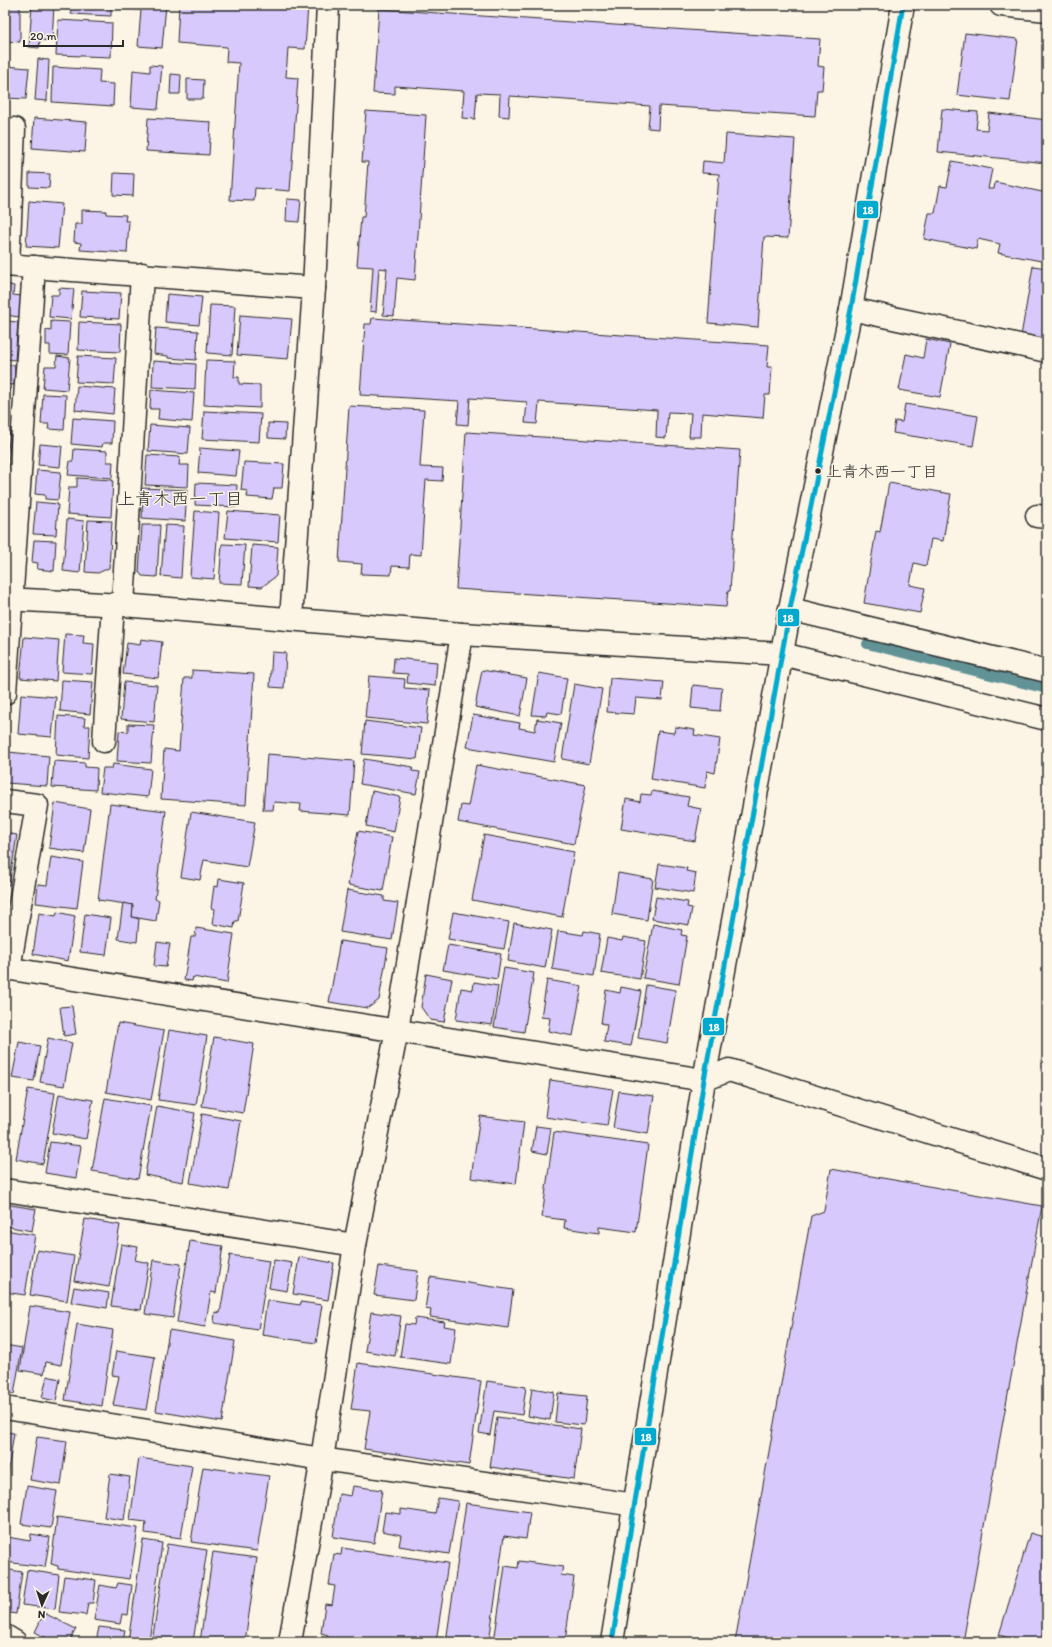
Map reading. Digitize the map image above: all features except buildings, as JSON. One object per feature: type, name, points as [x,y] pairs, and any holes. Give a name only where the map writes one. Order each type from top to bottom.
[{"type":"street","points":[[291,618],[314,288],[328,5]]},
{"type":"street","points":[[612,1642],[704,1080],[790,609],[851,309],[903,5]]},
{"type":"street","points":[[1001,5],[1047,10]]},
{"type":"street","points":[[14,129],[7,265],[314,288]]},
{"type":"street","points":[[5,693],[9,599],[34,267]]},
{"type":"street","points":[[104,741],[118,605],[142,274]]},
{"type":"street","points":[[851,309],[1047,351]]},
{"type":"street","points":[[9,599],[118,605],[291,618],[462,634],[782,654],[1047,719]]},
{"type":"street","points":[[790,609],[1047,672]]},
{"type":"street","points":[[290,1642],[322,1459],[355,1245],[397,1030],[462,634]]},
{"type":"street","points":[[5,802],[37,805],[7,969],[704,1080],[729,1070],[1047,1169]]},
{"type":"street","points":[[5,1190],[355,1245]]},
{"type":"street","points":[[5,1408],[322,1459],[635,1505]]},
{"type":"street","points":[[5,1636],[15,1642]]},
{"type":"waterway","points":[[867,644],[1047,689]]},
{"type":"transit line","name":"18","points":[[612,1642],[704,1080],[790,609],[851,309],[903,5]]},
{"type":"place","name":"上青木西一丁目","points":[[818,471]]},
{"type":"district","name":"上青木西一丁目","points":[[180,499]]}]
